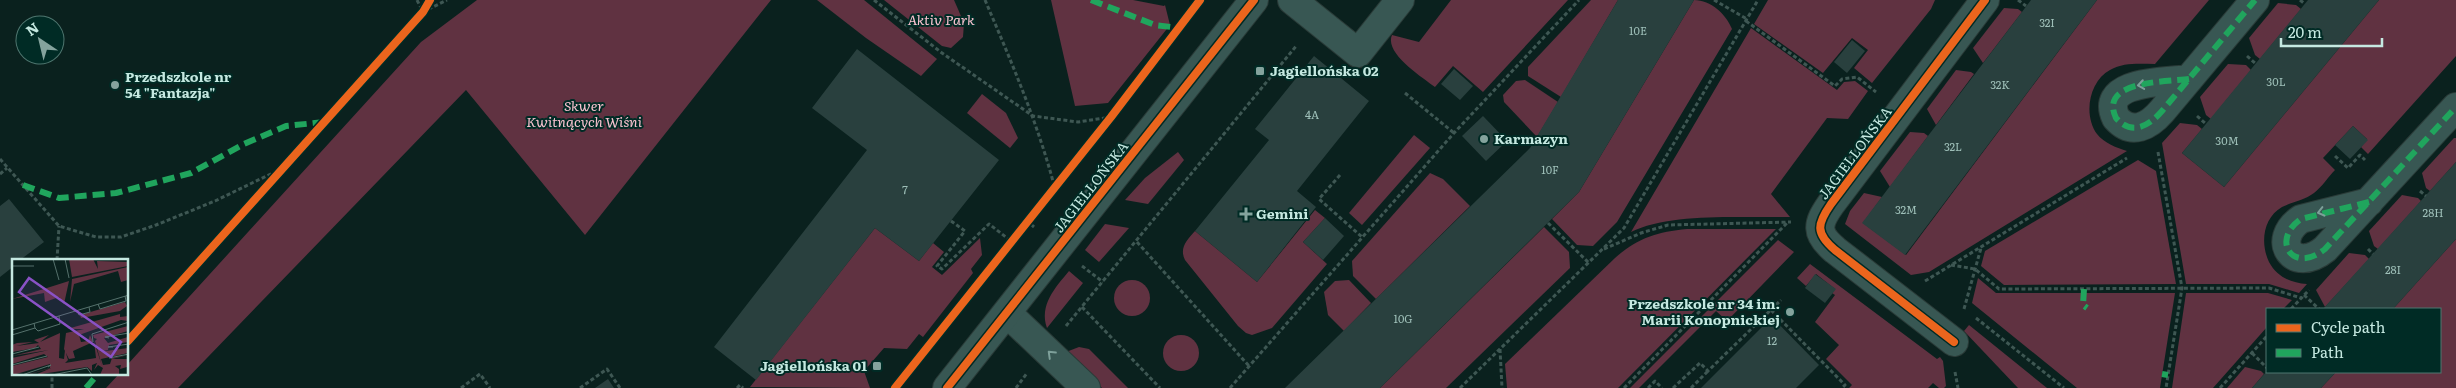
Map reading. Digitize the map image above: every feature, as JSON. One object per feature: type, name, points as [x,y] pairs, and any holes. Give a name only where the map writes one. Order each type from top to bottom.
[{"type":"street","name":"JAGIELLOŃSKA","points":[[947,388],[1254,0]]},
{"type":"street","points":[[1292,0],[1358,53],[1400,0]]},
{"type":"street","name":"JAGIELLOŃSKA","points":[[1820,224],[1831,204],[1985,0]]},
{"type":"street","points":[[2189,79],[2255,0]]},
{"type":"street","points":[[2369,202],[2456,107]]},
{"type":"street","points":[[1820,224],[1820,234],[1830,246],[1954,342]]},
{"type":"street","points":[[1007,313],[1086,388]]},
{"type":"path","points":[[417,0],[423,12],[447,0]]},
{"type":"path","points":[[874,0],[942,54],[1033,116],[1078,122],[1111,117]]},
{"type":"path","points":[[985,0],[1020,81],[1054,185]]},
{"type":"path","points":[[1230,388],[1454,133],[1579,0]]},
{"type":"path","points":[[1714,0],[1746,20],[1835,86],[1842,79],[1857,77],[1902,111]]},
{"type":"path","points":[[1460,388],[1624,228],[1758,0]]},
{"type":"path","points":[[2018,0],[2026,6]]},
{"type":"path","points":[[2300,0],[2305,4]]},
{"type":"path","points":[[1103,282],[1318,20]]},
{"type":"path","points":[[1405,93],[1454,133]]},
{"type":"path","points":[[2158,150],[2182,288],[2166,388]]},
{"type":"path","points":[[1921,283],[2131,156]]},
{"type":"path","points":[[0,159],[59,226],[96,237],[122,237],[215,201],[283,168]]},
{"type":"path","points":[[0,174],[7,168]]},
{"type":"path","points":[[1340,175],[1319,199],[1362,237]]},
{"type":"path","points":[[951,220],[965,231],[938,266],[942,269],[990,224],[1011,241]]},
{"type":"path","points":[[1604,249],[1641,232],[1668,225],[1788,222],[1820,224]]},
{"type":"path","points":[[1624,388],[1788,222]]},
{"type":"path","points":[[1548,223],[1589,264]]},
{"type":"path","points":[[57,259],[59,226]]},
{"type":"path","points":[[1137,242],[1249,366]]},
{"type":"path","points":[[1964,310],[1981,247]]},
{"type":"path","points":[[1952,265],[1975,269],[1999,289],[2270,288],[2302,297],[2318,308]]},
{"type":"path","points":[[1691,388],[1781,300]]},
{"type":"path","points":[[1082,307],[1160,388]]},
{"type":"path","points":[[1771,310],[1845,385],[1842,388]]},
{"type":"path","points":[[1978,319],[2064,388]]},
{"type":"path","points":[[2220,388],[2266,337]]},
{"type":"path","points":[[1500,350],[1502,388]]},
{"type":"path","points":[[2252,352],[2266,367]]},
{"type":"path","points":[[1673,388],[1700,363],[1708,371]]},
{"type":"path","points":[[580,388],[607,369],[620,388]]},
{"type":"path","points":[[461,388],[480,374],[490,388]]},
{"type":"path","points":[[1648,388],[1655,381],[1662,388]]},
{"type":"path","points":[[737,388],[740,385],[744,388]]},
{"type":"green space","name":"Skwer Kwitnących Wiśni","points":[[477,0],[771,0],[585,235],[466,90],[178,388],[106,388],[117,376],[129,376],[129,363],[421,42]]},
{"type":"green space","points":[[817,0],[864,0],[937,59],[921,76],[866,38]]},
{"type":"green space","name":"Aktiv Park","points":[[884,0],[954,0],[964,23],[963,37],[951,48],[942,46]]},
{"type":"green space","points":[[1051,0],[1133,0],[1165,5],[1170,25],[1108,103],[1075,106]]},
{"type":"green space","points":[[1451,0],[1568,0],[1483,92],[1453,66],[1435,87],[1399,57],[1391,42],[1392,35],[1419,42]]},
{"type":"green space","points":[[1591,0],[1618,0],[1561,97],[1528,76],[1528,67]]},
{"type":"green space","points":[[1694,0],[1712,5],[1722,13],[1732,29],[1617,222],[1593,246],[1577,245],[1552,219],[1579,192]]},
{"type":"green space","points":[[1768,0],[1935,0],[1931,9],[1872,83],[1854,68],[1868,50],[1852,38],[1823,73],[1754,24]]},
{"type":"green space","points":[[2097,0],[2209,0],[2155,64],[2132,64],[2115,67],[2103,75],[2097,82],[2090,99],[2089,108],[2093,126],[2103,140],[2127,151],[1929,272],[1911,275],[1845,224],[1850,211],[1864,193],[1882,197],[1863,223],[1906,255]]},
{"type":"green space","points":[[2379,0],[2456,0],[2456,56],[2368,154],[2361,147],[2367,139],[2353,126],[2323,158],[2335,170],[2317,191],[2282,207],[2267,224],[2264,239],[2266,255],[2272,267],[2285,278],[2307,284],[2299,293],[2269,284],[2186,284],[2162,143],[2180,123],[2197,125],[2202,129],[2182,153],[2224,187]]},
{"type":"green space","points":[[2278,3],[2296,5],[2301,9],[2260,59],[2255,55],[2249,38]]},
{"type":"green space","points":[[2004,8],[2018,9],[2022,12],[1983,63],[1973,48]]},
{"type":"green space","points":[[1751,28],[1837,90],[1844,82],[1855,81],[1868,91],[1848,119],[1827,118],[1771,194],[1790,217],[1708,217],[1686,219],[1666,221],[1631,232]]},
{"type":"green space","points":[[2228,64],[2246,65],[2251,70],[2211,119],[2206,115],[2200,97]]},
{"type":"green space","points":[[1956,70],[1974,74],[1936,125],[1927,109]]},
{"type":"green space","points":[[1525,80],[1558,102],[1537,137],[1504,102],[1503,95],[1516,81]]},
{"type":"green space","points":[[982,94],[1006,113],[1018,138],[1010,148],[967,113]]},
{"type":"green space","points":[[1910,132],[1924,133],[1928,136],[1890,187],[1880,171]]},
{"type":"green space","points":[[1414,135],[1430,148],[1362,225],[1349,213]]},
{"type":"green space","points":[[2456,138],[2456,162],[2430,191],[2426,188],[2422,173]]},
{"type":"green space","points":[[1178,152],[1184,160],[1148,204],[1125,200],[1145,178]]},
{"type":"green space","points":[[2138,160],[2156,171],[2176,284],[2004,285],[1981,266],[1985,251]]},
{"type":"green space","points":[[1430,173],[1443,179],[1470,206],[1376,299],[1353,276],[1352,261]]},
{"type":"green space","points":[[2402,195],[2418,198],[2421,201],[2378,249],[2374,246],[2369,231]]},
{"type":"green space","points":[[1315,210],[1325,218],[1303,242],[1327,264],[1272,328],[1252,335],[1246,333],[1238,326],[1185,260],[1183,248],[1185,244],[1195,231],[1257,282]]},
{"type":"green space","points":[[1105,224],[1129,228],[1099,262],[1085,250]]},
{"type":"green space","points":[[1544,227],[1569,252],[1570,268],[1446,388],[1380,388]]},
{"type":"green space","points":[[875,228],[919,261],[933,243],[944,252],[932,267],[942,275],[980,238],[982,255],[971,269],[973,273],[923,337],[919,334],[907,349],[884,348],[864,371],[870,388],[750,387]]},
{"type":"green space","points":[[1687,229],[1776,229],[1618,388],[1507,388],[1505,364],[1615,258],[1631,245],[1648,237]]},
{"type":"green space","points":[[2456,239],[2456,388],[2321,388],[2335,373],[2441,373],[2441,308],[2394,308]]},
{"type":"green space","points":[[1778,240],[1794,252],[1727,321],[1716,311],[1639,388],[1630,388]]},
{"type":"green space","points":[[2349,253],[2365,255],[2369,259],[2325,307],[2316,290]]},
{"type":"green space","points":[[1810,264],[1937,359],[1940,357],[1943,361],[1946,386],[1939,388],[1933,383],[1928,388],[1849,388],[1852,385],[1826,359],[1839,345],[1815,322],[1835,295],[1832,293],[1835,289],[1816,274],[1806,286],[1797,278]]},
{"type":"green space","points":[[1069,271],[1083,283],[1047,328],[1045,312],[1047,304],[1054,290]]},
{"type":"green space","points":[[1978,278],[1996,293],[2175,293],[2160,388],[2077,388],[1972,303]]},
{"type":"green space","points":[[1132,280],[1139,281],[1145,285],[1149,291],[1149,305],[1145,311],[1139,315],[1132,316],[1125,315],[1119,311],[1115,305],[1114,298],[1115,291],[1119,285],[1125,281]]},
{"type":"green space","points":[[1349,280],[1371,303],[1344,331],[1328,315],[1324,292],[1335,281]]},
{"type":"green space","points":[[2186,293],[2268,293],[2292,300],[2284,308],[2266,308],[2266,328],[2213,388],[2172,388]]},
{"type":"green space","points":[[1969,325],[2047,388],[2018,388],[1964,331]]},
{"type":"green space","points":[[1181,335],[1188,336],[1194,340],[1198,346],[1198,360],[1194,366],[1188,370],[1181,371],[1174,370],[1168,366],[1164,360],[1163,353],[1164,346],[1168,340],[1174,336]]},
{"type":"green space","points":[[1079,347],[1089,349],[1128,388],[1102,388],[1066,352]]},
{"type":"green space","points":[[2245,367],[2261,371],[2264,374],[2252,388],[2227,388]]},
{"type":"building","points":[[1618,0],[1694,0],[1579,192],[1380,388],[1285,388],[1530,148]]},
{"type":"building","points":[[2031,0],[2097,0],[1905,255],[1862,223]]},
{"type":"building","points":[[2308,0],[2379,0],[2224,187],[2182,153]]},
{"type":"building","points":[[1852,40],[1865,51],[1847,73],[1834,62]]},
{"type":"building","points":[[857,49],[999,160],[919,261],[875,228],[756,380],[714,347],[867,150],[812,108]]},
{"type":"building","points":[[1314,56],[1369,101],[1297,191],[1316,207],[1257,282],[1195,231],[1269,140],[1255,129]]},
{"type":"building","points":[[1454,69],[1473,86],[1460,100],[1441,84]]},
{"type":"building","name":"Karmazyn","points":[[1483,116],[1507,141],[1486,161],[1462,136]]},
{"type":"building","points":[[2353,126],[2368,140],[2350,159],[2335,145]]},
{"type":"building","points":[[2456,162],[2456,239],[2394,308],[2324,308]]},
{"type":"building","points":[[9,199],[44,242],[21,259],[12,259],[12,268],[0,277],[0,206]]},
{"type":"building","points":[[1325,218],[1344,236],[1323,260],[1303,242]]},
{"type":"building","points":[[1815,274],[1836,289],[1825,303],[1805,288]]},
{"type":"building","name":"Przedszkole nr 34 im. Marii Konopnickiej","points":[[1772,317],[1819,365],[1796,388],[1701,388]]},
{"type":"building","points":[[2266,372],[2335,373],[2321,388],[2252,388]]},
{"type":"building","points":[[608,379],[614,388],[595,388]]},
{"type":"marked path","points":[[1091,0],[1155,25],[1179,28]]},
{"type":"marked path","points":[[2189,79],[2179,80],[2166,81],[2138,85],[2125,90],[2117,96],[2113,106],[2116,118],[2128,127],[2134,128],[2146,125],[2152,121],[2162,111],[2255,0]]},
{"type":"marked path","points":[[2369,202],[2301,219],[2292,227],[2287,236],[2289,252],[2303,258],[2314,256],[2325,249],[2456,107]]},
{"type":"marked path","points":[[23,185],[59,198],[116,193],[191,173],[244,144],[286,126],[325,122]]},
{"type":"marked path","points":[[2084,289],[2083,305],[2087,308]]},
{"type":"marked path","points":[[2162,374],[2168,375]]},
{"type":"marked path","points":[[86,388],[96,376]]},
{"type":"cycle path","points":[[129,340],[423,12],[430,0]]},
{"type":"cycle path","points":[[895,388],[1111,117],[1200,0]]},
{"type":"cycle path","points":[[947,388],[1254,0]]},
{"type":"cycle path","points":[[1954,342],[1835,250],[1824,238],[1820,228],[1823,217],[1831,204],[1985,0]]},
{"type":"place","name":"Jagiellońska 02","points":[[1260,71]]},
{"type":"place","name":"Przedszkole nr 54 \"Fantazja\"","points":[[115,85]]},
{"type":"place","name":"Karmazyn","points":[[1484,139]]},
{"type":"place","name":"Gemini","points":[[1246,214]]},
{"type":"place","name":"Przedszkole nr 34 im. Marii Konopnickiej","points":[[1790,312]]},
{"type":"place","name":"Jagiellońska 01","points":[[877,366]]}]
